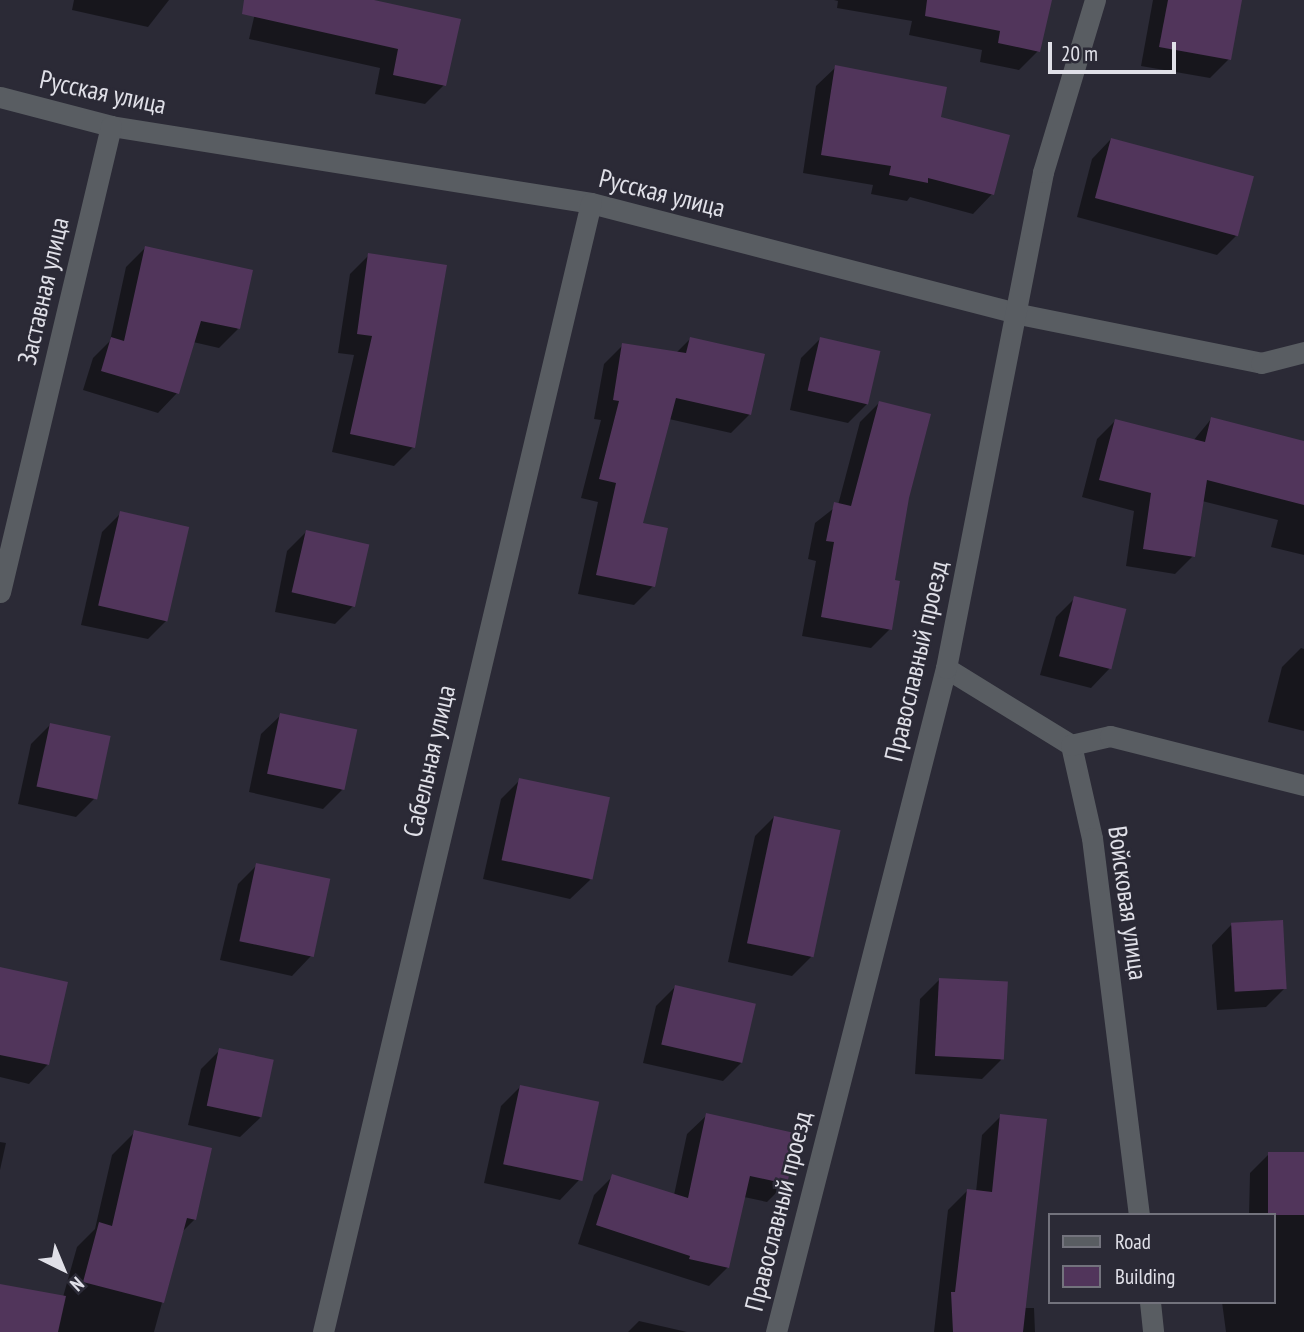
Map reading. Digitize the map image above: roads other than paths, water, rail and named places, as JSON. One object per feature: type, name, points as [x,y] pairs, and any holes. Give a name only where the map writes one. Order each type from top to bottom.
[{"type":"street","name":"Православный проезд","points":[[776,1332],[946,668],[1019,314],[1043,172],[1095,0]]},
{"type":"street","name":"Русская улица","points":[[0,97],[111,126],[591,203],[1019,314],[1261,363],[1304,352]]},
{"type":"street","name":"Заставная улица","points":[[0,592],[111,126]]},
{"type":"street","name":"Сабельная улица","points":[[323,1332],[591,203]]},
{"type":"street","points":[[946,668],[1071,745],[1110,736],[1304,785]]},
{"type":"street","name":"Войсковая улица","points":[[1071,745],[1093,838],[1139,1213]]},
{"type":"street","points":[[1150,1304],[1153,1332]]}]
